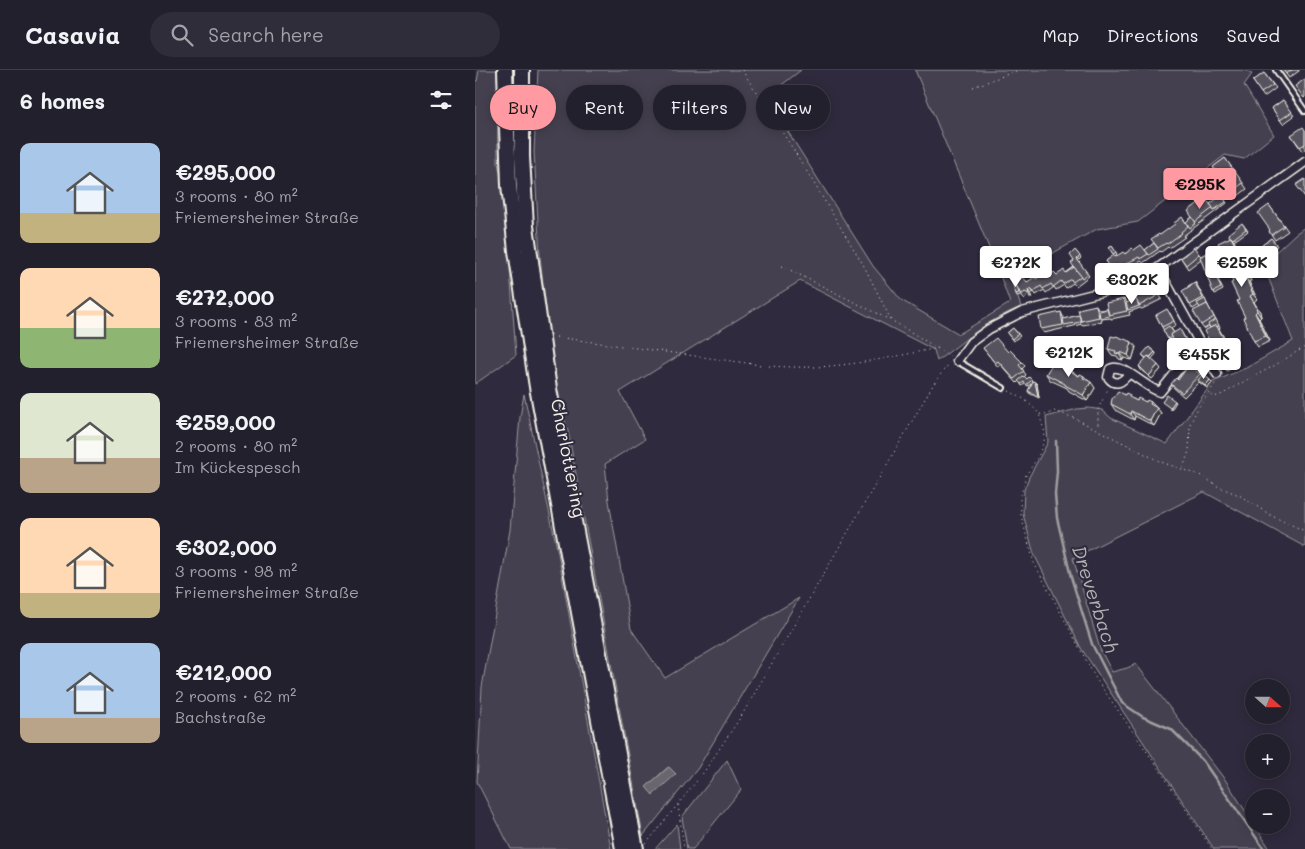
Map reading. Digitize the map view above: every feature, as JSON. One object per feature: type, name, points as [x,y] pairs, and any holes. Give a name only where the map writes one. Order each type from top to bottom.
[{"type":"highway","name":"Charlottering","points":[[505,70],[509,185],[516,251],[537,387],[623,849]]},
{"type":"highway","name":"Charlottering","points":[[522,70],[522,157],[526,226],[549,389],[636,849]]},
{"type":"street","points":[[957,361],[968,345],[989,329],[1022,312],[1125,286],[1158,268],[1305,162]]},
{"type":"street","points":[[1158,268],[1217,374]]},
{"type":"street","points":[[1129,373],[1119,383],[1109,380],[1107,372],[1114,366],[1129,373],[1153,390],[1160,392],[1177,371],[1203,350]]},
{"type":"lane","points":[[1276,70],[1305,111]]},
{"type":"lane","points":[[957,361],[1003,388]]},
{"type":"path","points":[[742,70],[795,152],[863,266],[891,320]]},
{"type":"path","points":[[973,87],[1019,70]]},
{"type":"path","points":[[645,849],[645,846],[704,772],[742,715],[933,385],[946,367],[957,361],[939,348],[891,320],[782,266]]},
{"type":"path","points":[[556,337],[768,366],[798,367],[871,362],[939,348]]},
{"type":"path","points":[[1209,393],[1215,397],[1223,394],[1305,347]]},
{"type":"path","points":[[1183,469],[1189,451],[1190,424],[1198,408],[1215,384],[1217,374]]},
{"type":"path","points":[[1096,429],[1098,425],[1098,409],[1112,382]]},
{"type":"path","points":[[1003,388],[1024,399],[1039,414],[1045,433],[1044,442],[1026,475],[1020,499],[1021,516],[1034,563],[1096,679],[1212,849]]},
{"type":"path","points":[[1039,414],[1045,415],[1055,410],[1161,462],[1203,476],[1219,487],[1239,495],[1271,516],[1305,531]]},
{"type":"path","points":[[678,804],[684,849]]},
{"type":"shaded area","points":[[479,70],[497,70],[497,85],[490,85],[490,130],[498,130],[498,163],[505,196],[516,355],[475,384],[475,81],[477,81]]},
{"type":"shaded area","points":[[538,70],[801,70],[782,85],[756,85],[756,130],[787,130],[873,266],[901,300],[959,334],[1010,303],[997,267],[915,70],[1246,70],[1252,74],[1244,85],[1274,135],[1244,159],[1225,155],[1138,222],[1097,229],[1011,276],[1021,307],[987,324],[937,361],[934,350],[800,281],[620,392],[645,439],[605,464],[609,501],[631,629],[665,678],[799,598],[698,768],[643,836],[568,431],[554,383],[540,256],[534,152],[535,130],[556,130],[556,85],[537,85]],"holes":[[[668,767],[675,774],[653,794],[646,787]]]},
{"type":"shaded area","points":[[1305,227],[1305,547],[1204,492],[1073,558],[1100,649],[1112,672],[1136,664],[1226,781],[1245,810],[1245,834],[1260,834],[1270,849],[1214,849],[1081,648],[1034,554],[1023,514],[1024,490],[1048,442],[1046,417],[1077,409],[1102,410],[1111,418],[1167,444],[1213,382],[1246,368],[1293,341],[1263,264]]},
{"type":"shaded area","points":[[524,394],[558,553],[611,849],[511,849],[477,782],[482,687],[510,530],[520,417]]},
{"type":"shaded area","points":[[727,760],[741,790],[693,849],[687,849],[682,817]]},
{"type":"shaded area","points":[[669,767],[676,774],[653,795],[646,787]]},
{"type":"shaded area","points":[[677,824],[680,849],[655,849]]},
{"type":"building","points":[[1283,70],[1292,70],[1286,74]]},
{"type":"building","points":[[1264,73],[1273,85],[1261,93],[1253,81]]},
{"type":"building","points":[[1305,79],[1305,97],[1304,98],[1295,86]]},
{"type":"building","points":[[1283,100],[1292,112],[1280,120],[1272,108]]},
{"type":"building","points":[[1303,127],[1305,130],[1305,144],[1300,147],[1291,135]]},
{"type":"building","points":[[1225,158],[1243,183],[1231,192],[1213,167]]},
{"type":"building","points":[[1208,176],[1213,183],[1189,200],[1184,194]]},
{"type":"building","points":[[1305,179],[1305,197],[1296,185]]},
{"type":"building","points":[[1222,195],[1226,202],[1214,210],[1210,204]]},
{"type":"building","points":[[1205,198],[1213,208],[1195,222],[1188,211]]},
{"type":"building","points":[[1269,205],[1284,226],[1271,235],[1270,230],[1258,213]]},
{"type":"building","points":[[1182,217],[1188,226],[1167,244],[1158,248],[1151,239],[1160,235]]},
{"type":"building","points":[[1192,217],[1196,223],[1190,228],[1186,222]]},
{"type":"building","points":[[1242,223],[1246,229],[1233,239],[1230,237],[1228,234]]},
{"type":"building","points":[[1231,237],[1241,257],[1239,258],[1253,294],[1250,296],[1256,306],[1257,311],[1255,313],[1266,336],[1254,341],[1243,318],[1245,317],[1237,301],[1239,300],[1225,264],[1227,263],[1218,243]]},
{"type":"building","points":[[1271,238],[1276,244],[1264,252],[1260,247]]},
{"type":"building","points":[[1154,243],[1158,249],[1149,255],[1145,250]]},
{"type":"building","points":[[1141,245],[1148,254],[1140,259],[1139,257],[1122,266],[1121,264],[1113,270],[1106,261],[1114,255],[1115,257],[1123,252],[1125,254],[1132,248],[1134,250]]},
{"type":"building","points":[[1112,246],[1116,252],[1113,254],[1109,248]]},
{"type":"building","points":[[1194,247],[1199,254],[1186,265],[1181,258]]},
{"type":"building","points":[[1075,250],[1080,256],[1077,259],[1088,274],[1082,278],[1071,263],[1074,261],[1070,255]]},
{"type":"building","points":[[1206,253],[1221,288],[1213,292],[1200,257]]},
{"type":"building","points":[[1074,267],[1081,276],[1073,282],[1071,279],[1063,284],[1061,281],[1053,287],[1051,284],[1043,289],[1041,286],[1033,292],[1031,288],[1028,290],[1029,294],[1025,292],[1021,295],[1015,283],[1023,277],[1027,282],[1044,274],[1047,278],[1054,272],[1057,275],[1064,270],[1066,273]]},
{"type":"building","points":[[1015,282],[1019,293],[1016,294],[1012,283]]},
{"type":"building","points":[[1195,283],[1203,298],[1190,305],[1182,291]]},
{"type":"building","points":[[1153,284],[1159,295],[1139,306],[1133,295]]},
{"type":"building","points":[[1124,299],[1127,311],[1109,315],[1106,303]]},
{"type":"building","points":[[1136,299],[1139,306],[1128,310],[1126,303]]},
{"type":"building","points":[[1205,299],[1208,306],[1207,304],[1200,308],[1197,303]]},
{"type":"building","points":[[1207,304],[1214,317],[1201,325],[1193,311]]},
{"type":"building","points":[[1096,305],[1099,317],[1081,321],[1078,309]]},
{"type":"building","points":[[1107,309],[1109,316],[1100,318],[1099,311]]},
{"type":"building","points":[[1167,309],[1174,321],[1162,327],[1156,315]]},
{"type":"building","points":[[1061,312],[1063,325],[1041,329],[1039,317]]},
{"type":"building","points":[[1079,315],[1081,322],[1064,325],[1063,319]]},
{"type":"building","points":[[1216,319],[1219,326],[1217,327],[1216,325],[1210,328],[1208,324]]},
{"type":"building","points":[[1216,325],[1223,337],[1211,344],[1204,331]]},
{"type":"building","points":[[1169,326],[1174,333],[1168,339],[1163,330]]},
{"type":"building","points":[[1013,328],[1018,334],[1012,339],[1007,333]]},
{"type":"building","points":[[1180,329],[1186,341],[1176,347],[1170,335]]},
{"type":"building","points":[[1111,336],[1132,342],[1128,355],[1120,352],[1119,354],[1115,353],[1116,351],[1108,349]]},
{"type":"building","points":[[996,338],[1008,352],[1010,350],[1022,362],[1019,365],[1024,371],[1014,379],[998,361],[995,363],[983,348]]},
{"type":"building","points":[[1227,338],[1231,346],[1223,348],[1220,342]]},
{"type":"building","points":[[1097,342],[1100,355],[1092,357],[1093,360],[1089,361],[1089,358],[1080,361],[1077,347]]},
{"type":"building","points":[[1226,346],[1236,357],[1222,364],[1215,352]]},
{"type":"building","points":[[1149,347],[1155,352],[1146,358],[1142,355]]},
{"type":"building","points":[[1148,356],[1158,365],[1149,376],[1139,366]]},
{"type":"building","points":[[1054,361],[1061,365],[1062,363],[1066,365],[1065,367],[1072,372],[1079,376],[1080,374],[1084,376],[1083,378],[1091,382],[1083,395],[1046,374]]},
{"type":"building","points":[[1231,362],[1232,365],[1226,369],[1224,366]]},
{"type":"building","points":[[1189,365],[1200,374],[1182,393],[1171,384],[1176,378],[1178,380]]},
{"type":"building","points":[[1203,374],[1210,380],[1205,386],[1198,380]]},
{"type":"building","points":[[1024,376],[1032,380],[1026,385],[1024,382],[1021,384],[1018,381]]},
{"type":"building","points":[[1033,381],[1035,382],[1038,396],[1028,391]]},
{"type":"building","points":[[1118,391],[1125,395],[1126,393],[1130,395],[1129,397],[1137,401],[1138,398],[1151,402],[1150,404],[1157,408],[1150,421],[1131,411],[1130,414],[1111,404]]},
{"type":"building","points":[[1167,395],[1175,401],[1170,408],[1162,402]]},
{"type":"waterway","name":"Dreverbach","points":[[1056,441],[1057,471],[1055,494],[1057,518],[1071,577],[1092,644],[1122,703],[1143,717],[1171,729],[1203,761],[1264,849]]}]
